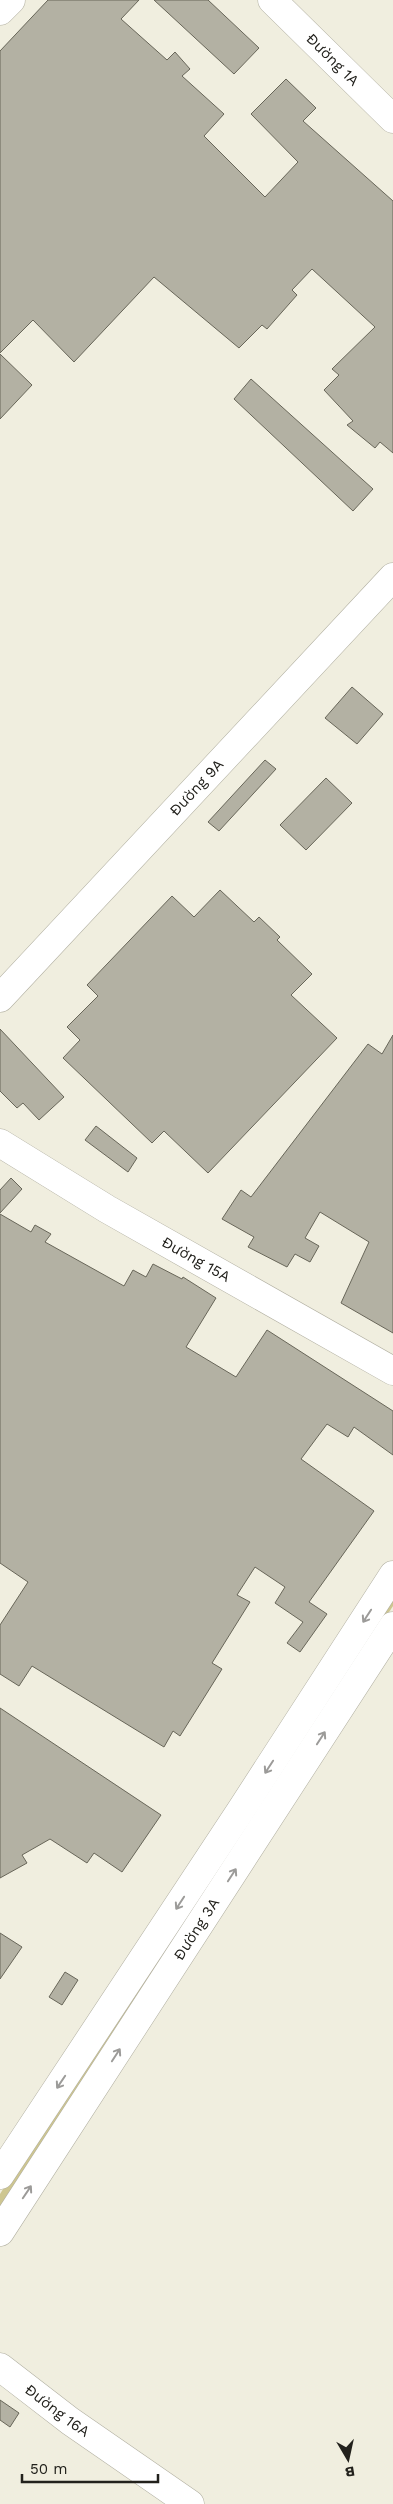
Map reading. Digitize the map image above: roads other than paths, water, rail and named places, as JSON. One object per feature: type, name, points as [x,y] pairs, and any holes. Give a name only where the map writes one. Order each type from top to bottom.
[{"type":"street","points":[[0,11],[10,0]]},
{"type":"street","name":"Đường 1A","points":[[272,0],[393,120]]},
{"type":"street","name":"Đường 9A","points":[[0,998],[393,577]]},
{"type":"street","name":"Đường 15A","points":[[0,1143],[107,1209],[393,1371]]},
{"type":"street","name":"Đường 3A","points":[[0,2175],[241,1810],[393,1575]]},
{"type":"street","name":"Đường 3A","points":[[0,2232],[393,1626]]},
{"type":"street","name":"Đường 16A","points":[[0,2367],[70,2421],[190,2504]]}]
